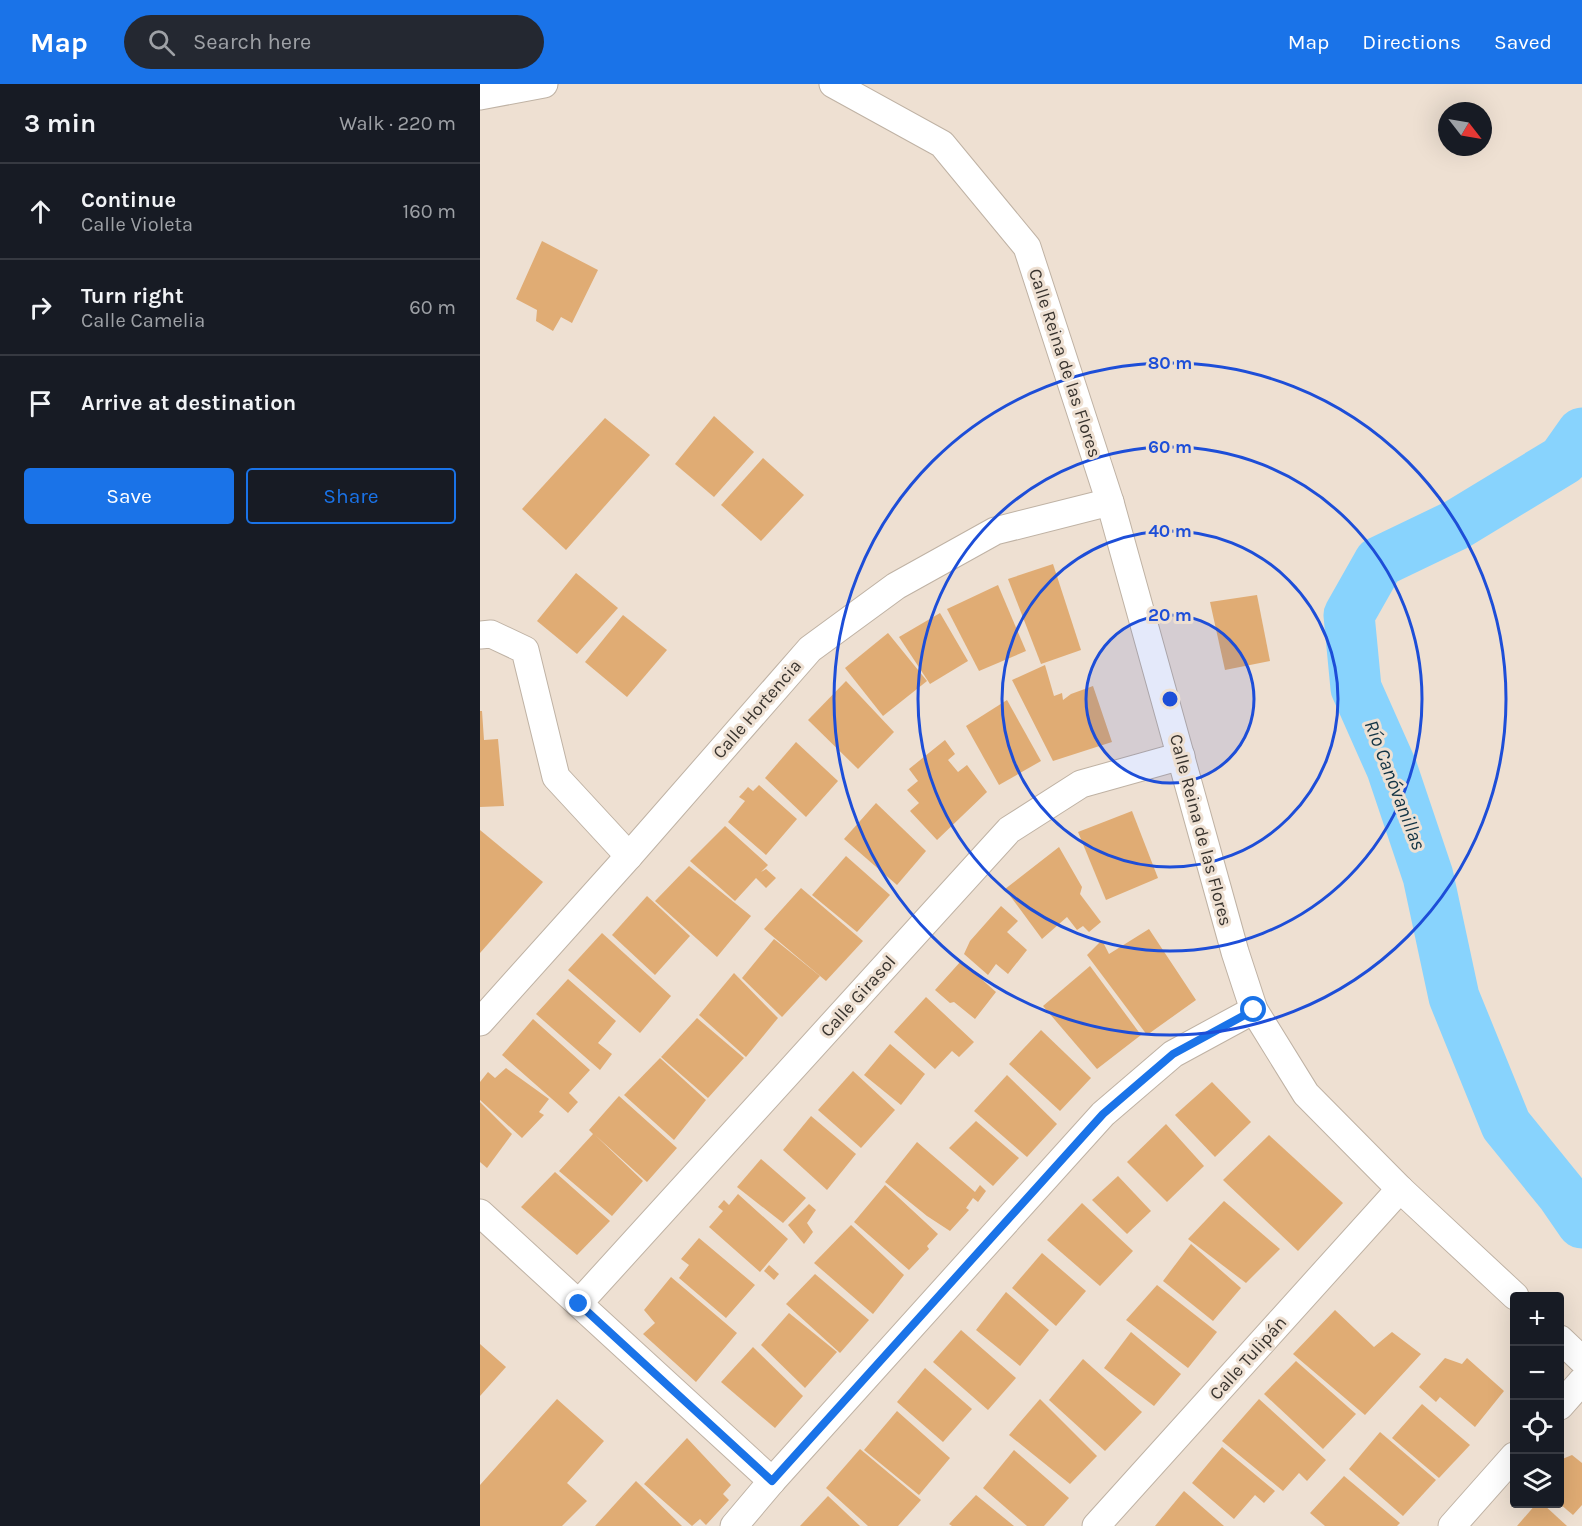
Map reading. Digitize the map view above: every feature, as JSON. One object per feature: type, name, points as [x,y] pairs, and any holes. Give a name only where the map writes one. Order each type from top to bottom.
[{"type":"street","points":[[480,96],[544,84]]},
{"type":"street","name":"Calle Reina de las Flores","points":[[833,84],[942,144],[1027,247],[1110,502],[1235,952],[1254,1010],[1306,1094],[1400,1189],[1511,1292]]},
{"type":"street","name":"Calle Hortencia","points":[[480,1022],[810,649],[896,586],[995,531],[1110,502]]},
{"type":"street","points":[[480,635],[491,634],[525,650],[556,777],[629,856]]},
{"type":"street","name":"Calle Girasol","points":[[579,1304],[1009,830],[1082,783],[1181,756]]},
{"type":"street","points":[[734,1526],[1103,1114],[1173,1054],[1254,1010]]},
{"type":"street","name":"Calle Tulipán","points":[[1096,1526],[1400,1189]]},
{"type":"street","points":[[480,1213],[772,1481]]},
{"type":"street","points":[[1564,1342],[1582,1360]]},
{"type":"street","points":[[1564,1401],[1582,1381]]},
{"type":"street","points":[[1452,1526],[1510,1462]]},
{"type":"building","points":[[542,241],[598,270],[572,323],[561,317],[553,331],[536,321],[537,310],[516,299]]},
{"type":"building","points":[[714,416],[754,452],[714,497],[675,464]]},
{"type":"building","points":[[605,418],[650,455],[566,550],[522,509]]},
{"type":"building","points":[[763,458],[804,495],[761,541],[721,505]]},
{"type":"building","points":[[1053,564],[1081,650],[1041,664],[1008,579]]},
{"type":"building","points":[[576,573],[618,608],[577,654],[537,621]]},
{"type":"building","points":[[998,585],[1026,651],[979,671],[947,609]]},
{"type":"building","points":[[1257,595],[1270,661],[1225,670],[1210,602]]},
{"type":"building","points":[[940,613],[968,661],[930,684],[899,637]]},
{"type":"building","points":[[623,615],[667,650],[627,697],[585,662]]},
{"type":"building","points":[[888,633],[927,681],[883,716],[845,668]]},
{"type":"building","points":[[1045,665],[1054,696],[1062,693],[1063,700],[1071,694],[1093,686],[1112,742],[1053,761],[1012,680]]},
{"type":"building","points":[[846,681],[894,732],[858,769],[808,720]]},
{"type":"building","points":[[1007,700],[1041,761],[999,785],[966,726]]},
{"type":"building","points":[[480,711],[482,711],[484,740],[498,739],[504,806],[480,807]]},
{"type":"building","points":[[945,740],[955,754],[948,760],[958,772],[967,765],[987,792],[937,840],[910,811],[919,803],[907,790],[918,781],[909,769]]},
{"type":"building","points":[[796,742],[838,781],[806,817],[765,778]]},
{"type":"building","points":[[759,785],[797,819],[766,855],[728,822],[745,801],[739,797],[748,787],[753,791]]},
{"type":"building","points":[[876,803],[926,851],[897,885],[844,839]]},
{"type":"building","points":[[1132,811],[1158,878],[1106,900],[1078,832]]},
{"type":"building","points":[[725,826],[768,865],[761,872],[766,869],[776,878],[766,888],[756,878],[735,901],[690,861]]},
{"type":"building","points":[[480,830],[543,882],[480,953]]},
{"type":"building","points":[[1059,847],[1082,887],[1080,894],[1101,922],[1089,932],[1083,926],[1077,930],[1067,917],[1042,939],[1005,889]]},
{"type":"building","points":[[846,856],[890,895],[857,932],[812,895]]},
{"type":"building","points":[[689,866],[751,916],[717,957],[655,901]]},
{"type":"building","points":[[801,888],[863,941],[826,981],[764,929]]},
{"type":"building","points":[[647,896],[690,936],[655,975],[612,935]]},
{"type":"building","points":[[1001,906],[1018,921],[1007,932],[1027,950],[1008,974],[996,964],[988,975],[964,954],[970,941]]},
{"type":"building","points":[[1149,929],[1196,1000],[1147,1035],[1087,955],[1102,940],[1109,954]]},
{"type":"building","points":[[602,933],[671,996],[640,1033],[568,970]]},
{"type":"building","points":[[774,939],[820,976],[782,1017],[742,978]]},
{"type":"building","points":[[961,961],[996,992],[975,1019],[935,990]]},
{"type":"building","points":[[1090,966],[1141,1035],[1097,1069],[1043,1006]]},
{"type":"building","points":[[734,973],[778,1018],[746,1057],[699,1015]]},
{"type":"building","points":[[568,979],[616,1021],[598,1043],[612,1054],[600,1070],[536,1014]]},
{"type":"building","points":[[926,997],[974,1042],[959,1057],[952,1051],[935,1069],[894,1032]]},
{"type":"building","points":[[697,1018],[744,1058],[708,1098],[661,1057]]},
{"type":"building","points":[[533,1019],[590,1070],[569,1093],[578,1102],[568,1113],[502,1055]]},
{"type":"building","points":[[1041,1030],[1091,1078],[1060,1111],[1009,1064]]},
{"type":"building","points":[[890,1044],[925,1074],[901,1105],[864,1075]]},
{"type":"building","points":[[660,1058],[706,1100],[674,1140],[624,1095]]},
{"type":"building","points":[[506,1068],[549,1099],[539,1112],[544,1115],[522,1138],[480,1100],[480,1082],[488,1072],[495,1078]]},
{"type":"building","points":[[853,1071],[895,1110],[861,1148],[818,1110]]},
{"type":"building","points":[[1007,1075],[1057,1124],[1027,1157],[974,1111]]},
{"type":"building","points":[[1212,1082],[1251,1122],[1215,1157],[1175,1115]]},
{"type":"building","points":[[619,1096],[677,1148],[647,1182],[595,1135],[643,1181],[612,1216],[559,1171],[593,1134],[589,1130]]},
{"type":"building","points":[[480,1102],[512,1134],[487,1168],[480,1162]]},
{"type":"building","points":[[811,1116],[856,1154],[827,1190],[783,1150]]},
{"type":"building","points":[[976,1121],[1019,1158],[993,1186],[949,1148]]},
{"type":"building","points":[[1166,1124],[1204,1166],[1167,1202],[1127,1162]]},
{"type":"building","points":[[1269,1135],[1343,1203],[1298,1251],[1223,1180]]},
{"type":"building","points":[[917,1142],[975,1192],[980,1185],[986,1191],[978,1202],[973,1198],[966,1208],[969,1210],[950,1231],[927,1216],[885,1182]]},
{"type":"building","points":[[761,1159],[806,1198],[783,1223],[737,1187]]},
{"type":"building","points":[[555,1172],[610,1221],[577,1255],[521,1207]]},
{"type":"building","points":[[1118,1176],[1151,1211],[1127,1234],[1092,1200]]},
{"type":"building","points":[[885,1185],[938,1234],[927,1246],[929,1249],[909,1270],[854,1222]]},
{"type":"building","points":[[738,1194],[788,1239],[760,1272],[709,1227],[723,1211],[718,1207],[724,1200],[729,1205]]},
{"type":"building","points":[[1224,1201],[1280,1249],[1246,1283],[1188,1239]]},
{"type":"building","points":[[1082,1203],[1133,1251],[1100,1286],[1047,1240]]},
{"type":"building","points":[[809,1204],[816,1210],[807,1223],[813,1232],[804,1244],[788,1225]]},
{"type":"building","points":[[851,1225],[904,1275],[873,1314],[814,1263]]},
{"type":"building","points":[[699,1238],[755,1285],[726,1318],[679,1278],[689,1265],[681,1259]]},
{"type":"building","points":[[1191,1244],[1241,1288],[1213,1321],[1163,1281]]},
{"type":"building","points":[[1042,1253],[1086,1291],[1056,1326],[1012,1288]]},
{"type":"building","points":[[769,1265],[779,1274],[774,1280],[764,1271]]},
{"type":"building","points":[[815,1274],[869,1320],[840,1353],[786,1304]]},
{"type":"building","points":[[671,1277],[737,1333],[696,1382],[643,1334],[655,1323],[644,1310]]},
{"type":"building","points":[[1157,1285],[1217,1332],[1188,1368],[1126,1320]]},
{"type":"building","points":[[1006,1292],[1049,1330],[1020,1366],[976,1330]]},
{"type":"building","points":[[1335,1310],[1374,1347],[1392,1332],[1421,1354],[1365,1415],[1293,1354]]},
{"type":"building","points":[[789,1313],[837,1352],[805,1388],[761,1345]]},
{"type":"building","points":[[961,1330],[1016,1378],[988,1410],[933,1362]]},
{"type":"building","points":[[1131,1332],[1181,1374],[1154,1406],[1104,1368]]},
{"type":"building","points":[[480,1344],[506,1367],[480,1396]]},
{"type":"building","points":[[753,1347],[803,1396],[775,1428],[721,1382]]},
{"type":"building","points":[[1445,1358],[1462,1364],[1467,1358],[1504,1391],[1475,1427],[1440,1397],[1436,1402],[1419,1387]]},
{"type":"building","points":[[1083,1359],[1142,1412],[1105,1451],[1049,1400]]},
{"type":"building","points":[[1296,1361],[1356,1414],[1323,1449],[1264,1394]]},
{"type":"building","points":[[925,1368],[972,1409],[943,1442],[897,1402]]},
{"type":"building","points":[[557,1399],[604,1441],[567,1483],[587,1501],[562,1526],[480,1526],[480,1485]]},
{"type":"building","points":[[1040,1399],[1097,1456],[1070,1484],[1009,1435]]},
{"type":"building","points":[[1259,1399],[1326,1460],[1307,1481],[1299,1473],[1283,1491],[1222,1441]]},
{"type":"building","points":[[1422,1404],[1470,1445],[1439,1478],[1392,1438]]},
{"type":"building","points":[[897,1411],[950,1458],[919,1495],[864,1450]]},
{"type":"building","points":[[1380,1432],[1436,1480],[1403,1516],[1349,1469]]},
{"type":"building","points":[[687,1438],[731,1485],[723,1494],[729,1500],[706,1525],[700,1519],[692,1526],[644,1484]]},
{"type":"building","points":[[1222,1447],[1275,1491],[1264,1503],[1255,1495],[1234,1519],[1192,1483]]},
{"type":"building","points":[[860,1449],[921,1500],[898,1526],[868,1526],[826,1488]]},
{"type":"building","points":[[1014,1450],[1069,1498],[1044,1526],[1027,1526],[983,1488]]},
{"type":"building","points":[[1572,1455],[1582,1463],[1582,1505],[1573,1515],[1564,1507],[1564,1458]]},
{"type":"building","points":[[1344,1476],[1400,1523],[1397,1526],[1325,1526],[1310,1513]]},
{"type":"building","points":[[636,1481],[682,1526],[595,1526]]},
{"type":"building","points":[[1184,1491],[1224,1526],[1155,1526]]},
{"type":"building","points":[[976,1495],[1014,1526],[952,1526],[949,1524]]},
{"type":"building","points":[[828,1496],[860,1526],[800,1526]]},
{"type":"building","points":[[1533,1508],[1547,1508],[1567,1526],[1517,1526]]},
{"type":"waterway","name":"Río Canóvanillas","points":[[1582,433],[1563,460],[1456,525],[1379,562],[1349,615],[1356,688],[1392,769],[1428,876],[1454,997],[1506,1125],[1562,1194],[1582,1223]]},
{"type":"route","points":[[579,1304],[772,1481],[1103,1114],[1173,1054],[1254,1010]]}]
